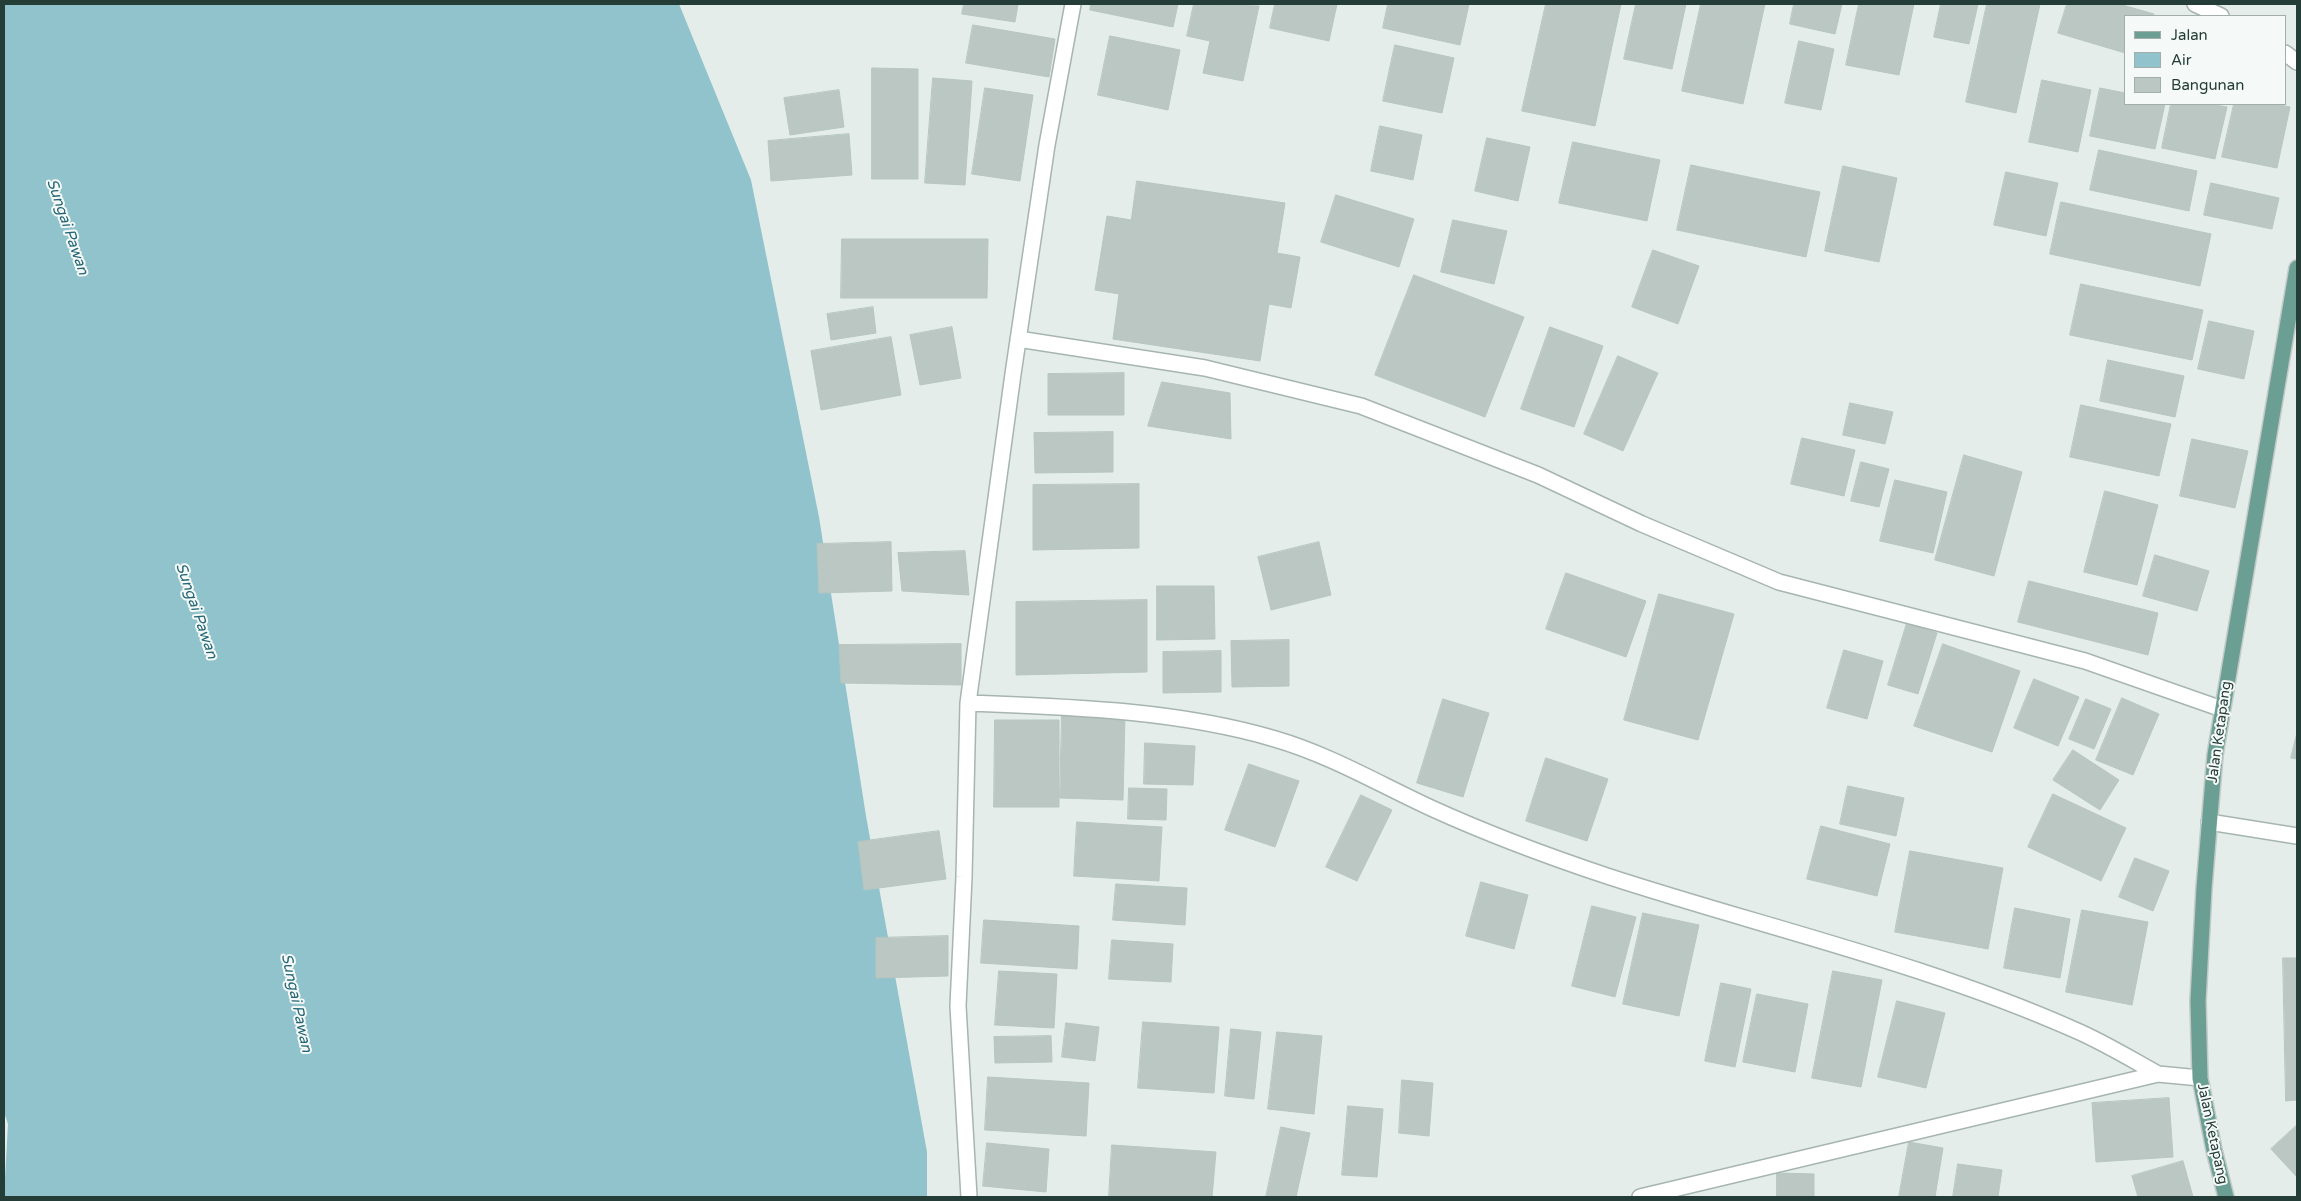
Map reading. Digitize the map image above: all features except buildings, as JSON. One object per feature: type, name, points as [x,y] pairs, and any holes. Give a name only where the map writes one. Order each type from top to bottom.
[{"type":"main road","name":"Jalan Ketapang","points":[[2226,1197],[2214,1150],[2200,1078],[2198,1001],[2209,822],[2215,755],[2222,709],[2297,268]]},
{"type":"street","points":[[969,1197],[958,1006],[964,877],[968,703],[1018,339],[1048,145],[1073,4]]},
{"type":"street","points":[[2195,4],[2219,15]]},
{"type":"street","points":[[2286,54],[2297,62]]},
{"type":"street","points":[[1018,339],[1205,368],[1361,406],[1538,476],[1642,524],[1779,582],[2084,661],[2222,709]]},
{"type":"street","points":[[968,703],[1082,708],[1200,722],[1275,739],[1342,763],[1402,795],[1478,830],[1607,876],[1879,957],[2008,1002],[2078,1031],[2158,1074]]},
{"type":"street","points":[[2209,822],[2297,836]]},
{"type":"street","points":[[1640,1197],[2158,1074],[2200,1078]]},
{"type":"water","name":"Sungai Pawan","points":[[4,4],[679,4],[751,180],[819,517],[866,816],[927,1152],[927,1197],[4,1197],[8,1124],[4,1112]]}]
